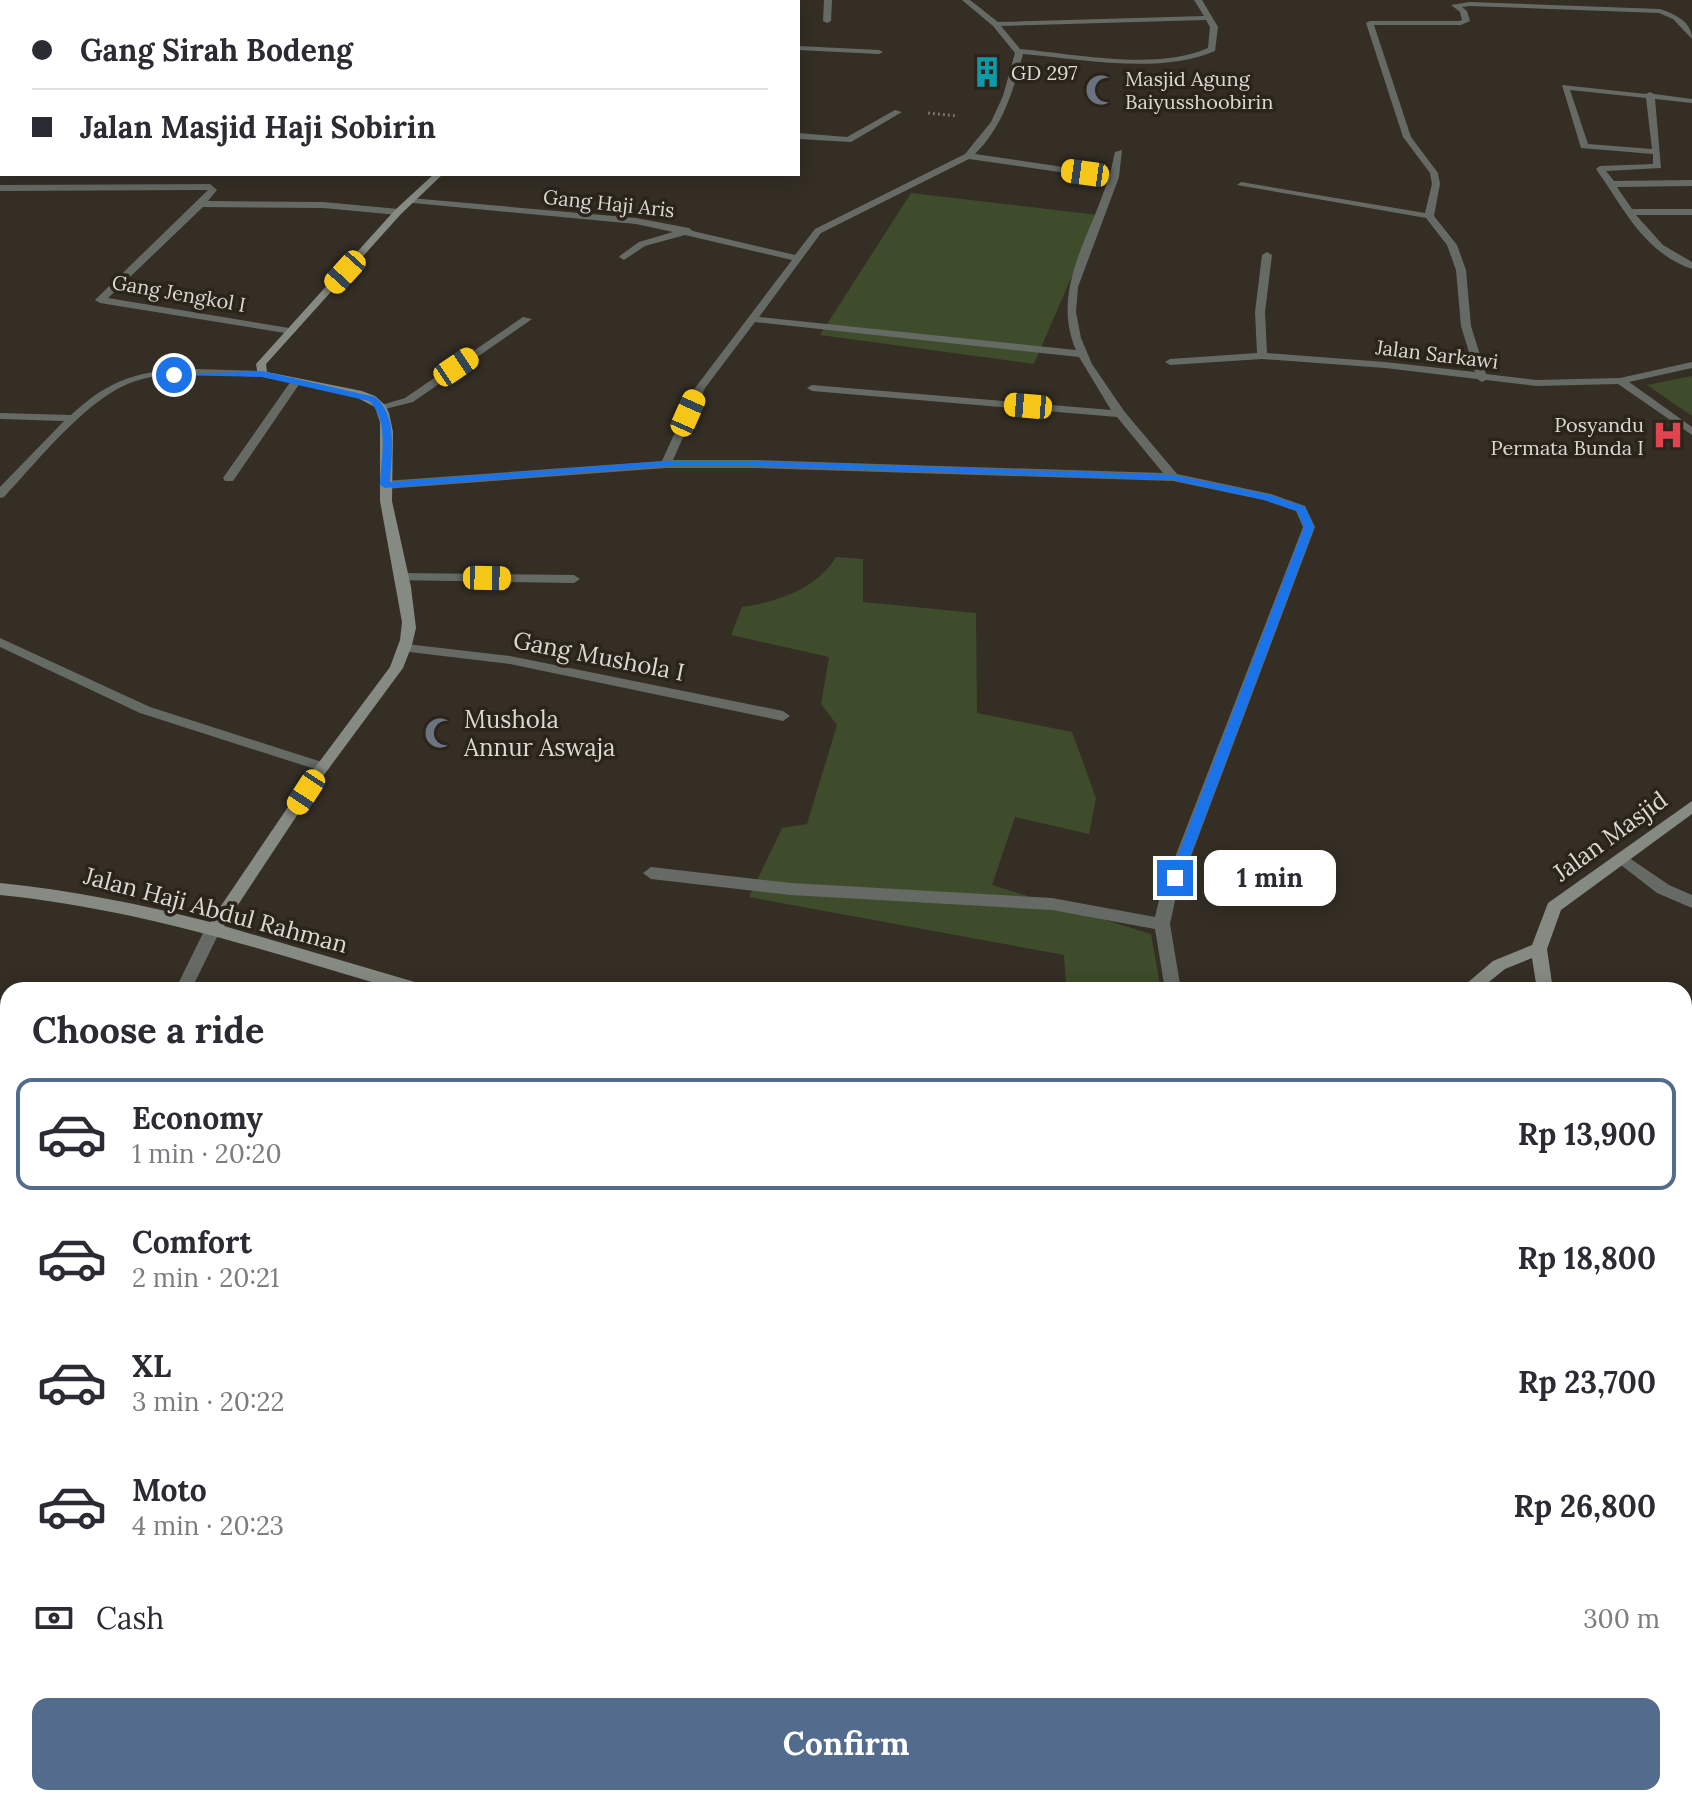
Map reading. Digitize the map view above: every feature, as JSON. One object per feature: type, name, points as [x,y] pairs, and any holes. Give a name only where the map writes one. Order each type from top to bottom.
[{"type":"street","points":[[827,21],[828,0]]},
{"type":"street","points":[[966,0],[996,24],[1018,51],[1170,61],[1200,58],[1212,49],[1214,38],[1209,18],[1198,0]]},
{"type":"street","points":[[1546,0],[1553,9]]},
{"type":"street","points":[[1453,3],[1660,11],[1676,17],[1692,18]]},
{"type":"street","points":[[1429,216],[1436,184],[1434,173],[1407,137],[1369,26],[1377,22],[1466,21],[1463,11],[1453,3]]},
{"type":"street","points":[[1676,17],[1692,37]]},
{"type":"street","points":[[996,24],[1209,18]]},
{"type":"street","points":[[800,48],[879,52]]},
{"type":"street","points":[[666,464],[700,388],[818,231],[968,156],[982,144],[999,119],[1018,51]]},
{"type":"street","points":[[1657,152],[1584,146],[1565,87],[1692,101]]},
{"type":"street","points":[[1650,94],[1658,166],[1600,169],[1627,212],[1658,248],[1692,266]]},
{"type":"street","points":[[800,136],[848,140],[898,112]]},
{"type":"street","points":[[1119,152],[1115,177],[1072,289],[1073,331],[1081,354],[1121,414],[1173,477]]},
{"type":"street","points":[[968,156],[1115,177]]},
{"type":"street","points":[[262,374],[261,364],[398,212],[437,176]]},
{"type":"street","points":[[1612,184],[1692,183]]},
{"type":"street","points":[[1241,185],[1429,216],[1452,245],[1461,270],[1466,326],[1482,379]]},
{"type":"street","points":[[0,188],[210,187],[213,190],[201,204]]},
{"type":"street","name":"Gang Haji Aris","points":[[413,200],[636,221],[797,258]]},
{"type":"street","points":[[201,204],[323,205],[398,212]]},
{"type":"street","name":"Gang Jengkol I","points":[[201,204],[100,300],[291,331]]},
{"type":"street","points":[[1627,212],[1692,212]]},
{"type":"street","points":[[624,257],[642,244],[671,239],[689,231]]},
{"type":"street","points":[[1262,356],[1260,312],[1267,255]]},
{"type":"street","points":[[381,407],[409,400],[527,319]]},
{"type":"street","points":[[751,319],[1081,354]]},
{"type":"street","name":"Jalan Sarkawi","points":[[1170,362],[1262,356],[1385,365],[1482,379],[1536,383],[1620,381],[1692,365]]},
{"type":"street","points":[[0,494],[74,418],[126,380],[157,376],[262,374],[352,393],[372,399],[381,407],[387,430],[385,485],[409,623],[406,648],[396,668],[320,772],[212,931],[187,982]]},
{"type":"street","points":[[1620,381],[1692,432]]},
{"type":"street","points":[[229,478],[295,383]]},
{"type":"street","points":[[812,388],[1121,414]]},
{"type":"street","points":[[0,416],[74,418]]},
{"type":"street","points":[[385,485],[666,464],[1173,477],[1267,497],[1301,509],[1309,527],[1168,896],[1162,924],[1172,982]]},
{"type":"street","points":[[399,577],[574,579]]},
{"type":"street","points":[[0,642],[145,710],[320,772]]},
{"type":"street","name":"Gang Mushola I","points":[[406,648],[510,660],[783,716]]},
{"type":"street","name":"Jalan Masjid","points":[[1539,949],[1554,907],[1692,806]]},
{"type":"street","points":[[1622,858],[1663,889],[1692,902]]},
{"type":"street","points":[[651,873],[791,889],[1052,904],[1162,924]]},
{"type":"street","name":"Jalan Haji Abdul Rahman","points":[[0,889],[53,893],[212,931],[391,982]]},
{"type":"street","points":[[1477,982],[1499,965],[1539,949],[1544,982]]},
{"type":"path","points":[[898,112],[969,117]]},
{"type":"green space","points":[[911,193],[1098,215],[1034,364],[820,335]]},
{"type":"green space","points":[[1692,376],[1692,416],[1647,385]]},
{"type":"green space","points":[[836,557],[863,559],[863,602],[976,613],[977,713],[1072,732],[1096,798],[1089,834],[1015,817],[992,885],[1151,934],[1160,982],[1066,982],[1064,955],[749,897],[782,828],[807,824],[837,725],[821,704],[829,657],[731,635],[742,607],[795,592],[828,568]]},
{"type":"place","name":"GD 297","points":[[987,72]]},
{"type":"place","name":"Masjid Agung Baiyusshoobirin","points":[[1101,90]]},
{"type":"place","name":"Posyandu Permata Bunda I","points":[[1668,435]]},
{"type":"place","name":"Mushola Annur Aswaja","points":[[440,733]]},
{"type":"route","points":[[174,375],[262,374],[372,399],[381,407],[387,430],[385,485],[666,464],[755,464],[1173,477],[1267,497],[1301,509],[1309,527],[1175,878]]}]
